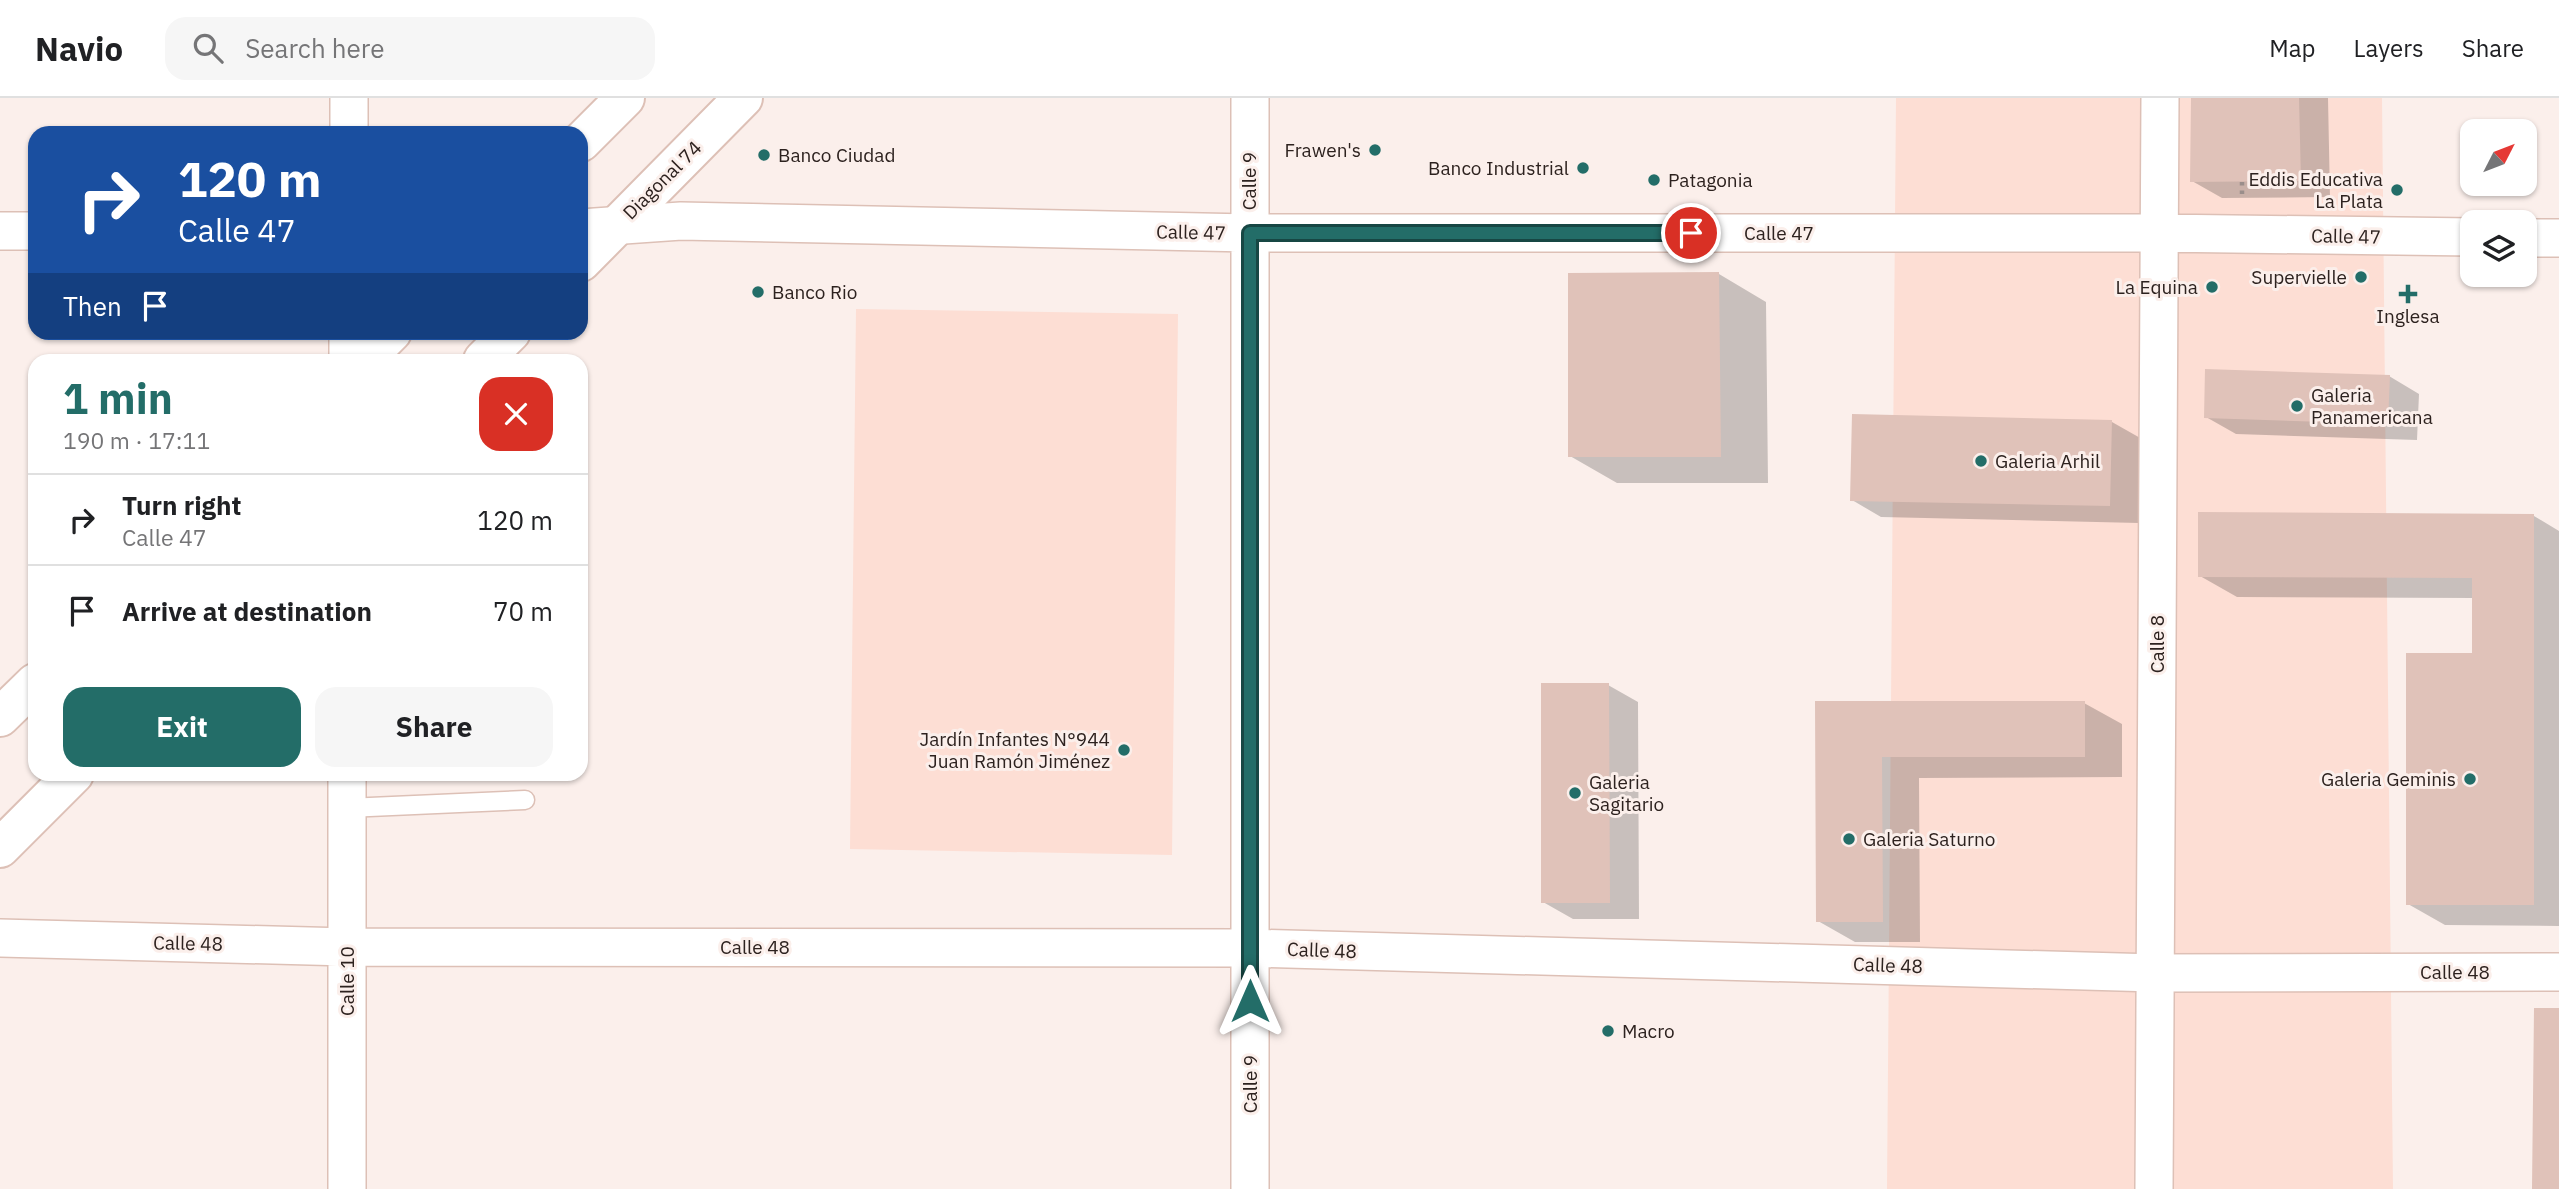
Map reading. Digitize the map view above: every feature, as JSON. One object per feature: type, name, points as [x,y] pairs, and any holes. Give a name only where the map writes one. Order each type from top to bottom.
[{"type":"main road","points":[[588,135],[625,98]]},
{"type":"main road","name":"Diagonal 74","points":[[588,248],[599,227],[743,98]]},
{"type":"main road","points":[[370,354],[384,340]]},
{"type":"main road","points":[[489,354],[503,340]]},
{"type":"main road","points":[[0,717],[28,690]]},
{"type":"main road","points":[[0,848],[67,781]]},
{"type":"street","points":[[349,98],[349,126]]},
{"type":"street","name":"Calle 9","points":[[1250,98],[1250,1189]]},
{"type":"street","name":"Calle 8","points":[[2154,1189],[2160,98]]},
{"type":"street","name":"Calle 47","points":[[599,227],[681,221],[1250,233],[2160,233],[2460,237]]},
{"type":"street","points":[[0,231],[28,231]]},
{"type":"street","points":[[2537,238],[2559,238]]},
{"type":"street","name":"Calle 10","points":[[347,791],[347,1189]]},
{"type":"street","name":"Calle 48","points":[[0,938],[347,947],[1250,948],[2155,973],[2559,972]]},
{"type":"lane","points":[[347,791],[525,800]]},
{"type":"shaded area","points":[[1896,98],[2382,98],[2393,1189],[1887,1189]]},
{"type":"shaded area","points":[[856,309],[1178,314],[1172,855],[850,849]]},
{"type":"building","points":[[2191,98],[2299,98],[2301,181],[2190,182]]},
{"type":"building","points":[[1719,272],[1721,457],[1568,457],[1568,273]]},
{"type":"building","name":"Galeria Panamericana","points":[[2205,369],[2390,375],[2388,424],[2204,418]]},
{"type":"building","name":"Galeria Arhil","points":[[1852,414],[2112,420],[2110,506],[1850,501]]},
{"type":"building","name":"Galeria Geminis","points":[[2198,512],[2534,514],[2534,905],[2406,905],[2406,653],[2472,653],[2472,578],[2198,577]]},
{"type":"building","name":"Galeria Sagitario","points":[[1541,683],[1609,683],[1610,903],[1541,903]]},
{"type":"building","name":"Galeria Saturno","points":[[1815,701],[2085,701],[2085,757],[1882,757],[1883,922],[1816,922]]},
{"type":"building","points":[[2534,1008],[2559,1008],[2559,1189],[2532,1189]]},
{"type":"place","name":"Frawen's","points":[[1375,150]]},
{"type":"place","name":"Banco Ciudad","points":[[764,155]]},
{"type":"place","name":"Banco Industrial","points":[[1583,168]]},
{"type":"place","name":"Patagonia","points":[[1654,180]]},
{"type":"place","name":"Eddis Educativa La Plata","points":[[2397,190]]},
{"type":"place","name":"Supervielle","points":[[2361,277]]},
{"type":"place","name":"La Equina","points":[[2212,287]]},
{"type":"place","name":"Banco Rio","points":[[758,292]]},
{"type":"place","name":"Inglesa","points":[[2408,294]]},
{"type":"place","name":"Galeria Panamericana","points":[[2297,406]]},
{"type":"place","name":"Galeria Arhil","points":[[1981,461]]},
{"type":"place","name":"Jardín Infantes N°944 Juan Ramón Jiménez","points":[[1124,750]]},
{"type":"place","name":"Galeria Geminis","points":[[2470,779]]},
{"type":"place","name":"Galeria Sagitario","points":[[1575,793]]},
{"type":"place","name":"Galeria Saturno","points":[[1849,839]]},
{"type":"place","name":"Macro","points":[[1608,1031]]},
{"type":"route","points":[[1250,1001],[1250,233],[1691,233]]}]
